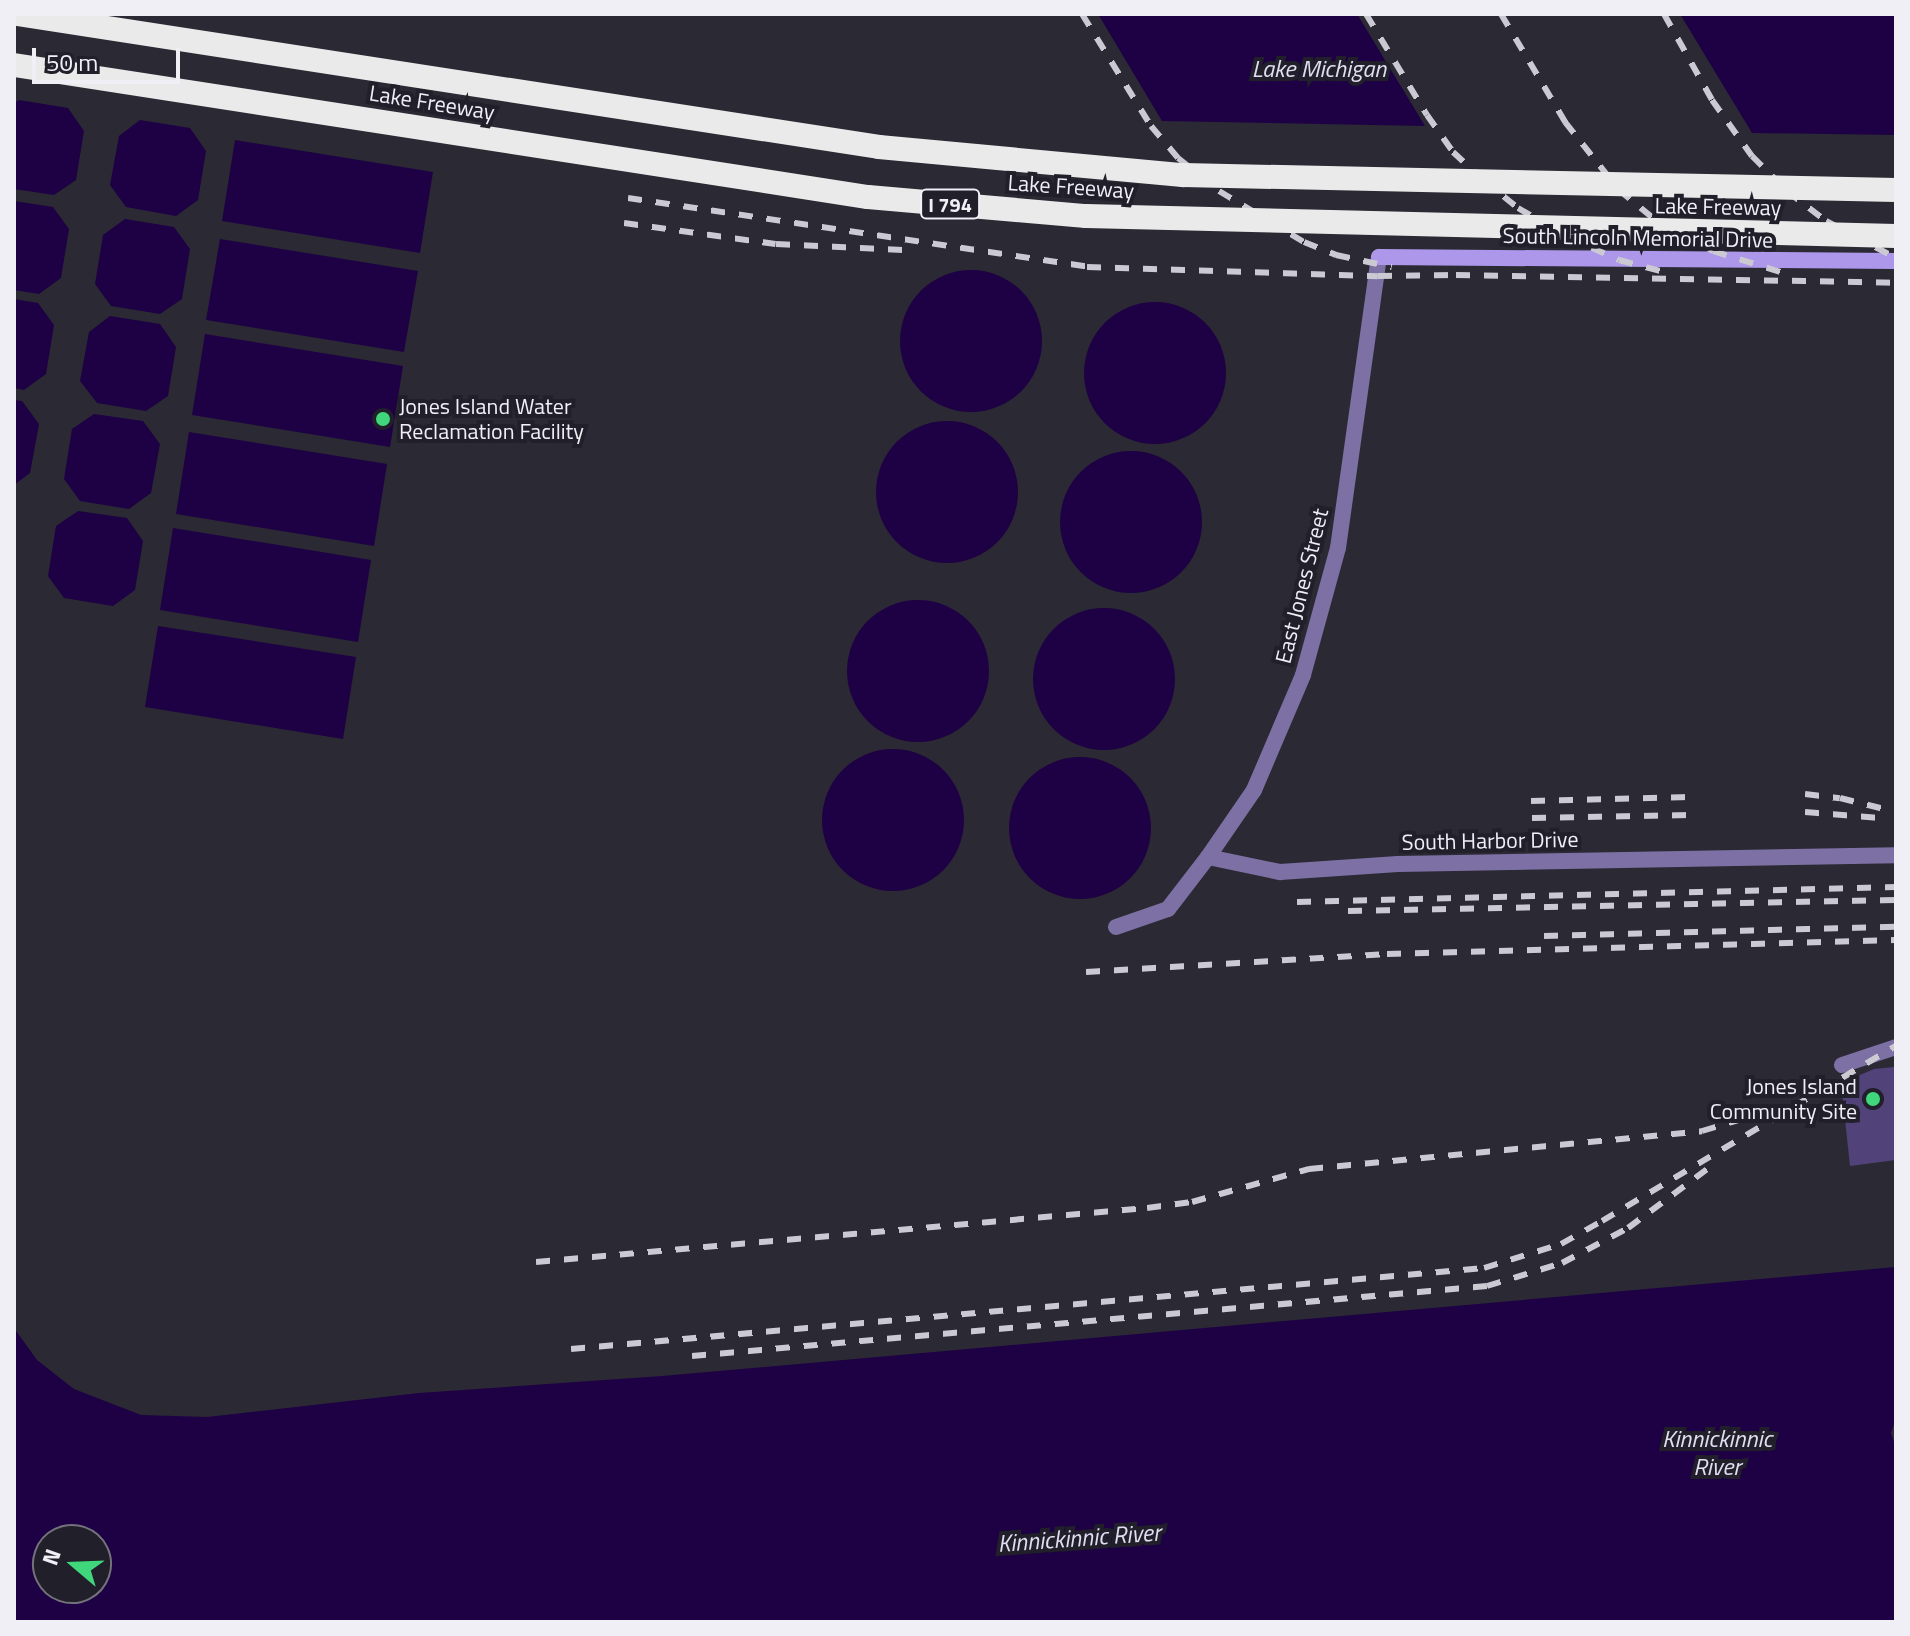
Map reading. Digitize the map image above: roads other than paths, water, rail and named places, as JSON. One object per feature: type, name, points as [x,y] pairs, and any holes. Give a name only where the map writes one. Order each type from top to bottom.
[{"type":"highway","name":"Lake Freeway","points":[[17,14],[879,147],[1183,175],[1896,190]]},
{"type":"highway","name":"Lake Freeway","points":[[14,65],[868,197],[1086,216],[1896,236]]},
{"type":"street","name":"South Lincoln Memorial Drive","points":[[1379,257],[1896,261]]},
{"type":"street","name":"East Jones Street","points":[[1208,857],[1254,790],[1303,675],[1338,548],[1379,257]]},
{"type":"street","name":"South Harbor Drive","points":[[1208,857],[1280,872],[1398,864],[1896,855]]},
{"type":"street","points":[[1116,927],[1168,909],[1208,857]]},
{"type":"street","points":[[1842,1065],[1896,1047]]},
{"type":"water","name":"Lake Michigan","points":[[1098,14],[1357,14],[1425,126],[1162,121]]},
{"type":"water","points":[[1680,14],[1896,14],[1896,135],[1752,133]]},
{"type":"water","points":[[19,100],[68,108],[84,131],[76,180],[54,195],[14,189],[14,103]]},
{"type":"water","points":[[140,120],[190,128],[206,151],[198,200],[176,216],[126,207],[110,185],[119,136]]},
{"type":"water","points":[[235,140],[433,172],[420,253],[222,221]]},
{"type":"water","points":[[14,201],[53,207],[69,229],[61,278],[39,294],[14,290]]},
{"type":"water","points":[[125,219],[174,227],[190,249],[182,299],[160,314],[111,306],[95,284],[103,235]]},
{"type":"water","points":[[220,239],[418,271],[404,352],[206,320]]},
{"type":"water","points":[[971,270],[998,275],[1021,291],[1037,314],[1042,341],[1037,368],[1021,391],[998,407],[971,412],[944,407],[921,391],[905,368],[900,341],[905,314],[921,291],[944,275]]},
{"type":"water","points":[[14,299],[38,303],[54,325],[46,374],[24,390],[14,388]]},
{"type":"water","points":[[1155,302],[1182,307],[1205,323],[1221,346],[1226,373],[1221,400],[1205,423],[1182,439],[1155,444],[1128,439],[1105,423],[1089,400],[1084,373],[1089,346],[1105,323],[1128,307]]},
{"type":"water","points":[[110,316],[160,324],[176,347],[168,396],[146,411],[97,403],[80,381],[89,332]]},
{"type":"water","points":[[205,334],[403,366],[390,447],[192,415]]},
{"type":"water","points":[[14,400],[22,401],[39,424],[30,473],[14,485]]},
{"type":"water","points":[[94,414],[143,421],[160,444],[151,493],[129,509],[80,501],[64,479],[72,429]]},
{"type":"water","points":[[947,421],[974,426],[997,442],[1013,465],[1018,492],[1013,519],[997,542],[974,558],[947,563],[920,558],[897,542],[881,519],[876,492],[881,465],[897,442],[920,426]]},
{"type":"water","points":[[189,432],[387,464],[374,546],[176,514]]},
{"type":"water","points":[[1131,451],[1158,456],[1181,472],[1197,495],[1202,522],[1197,549],[1181,572],[1158,588],[1131,593],[1104,588],[1081,572],[1065,549],[1060,522],[1065,495],[1081,472],[1104,456]]},
{"type":"water","points":[[78,511],[127,518],[143,541],[135,590],[113,606],[64,598],[48,576],[56,526]]},
{"type":"water","points":[[173,528],[371,560],[358,642],[160,610]]},
{"type":"water","points":[[918,600],[945,605],[968,621],[984,644],[989,671],[984,698],[968,721],[945,737],[918,742],[891,737],[868,721],[852,698],[847,671],[852,644],[868,621],[891,605]]},
{"type":"water","points":[[1104,608],[1131,613],[1154,629],[1170,652],[1175,679],[1170,706],[1154,729],[1131,745],[1104,750],[1077,745],[1054,729],[1038,706],[1033,679],[1038,652],[1054,629],[1077,613]]},
{"type":"water","points":[[158,626],[356,657],[343,739],[145,707]]},
{"type":"water","points":[[893,749],[920,754],[943,770],[959,793],[964,820],[959,847],[943,870],[920,886],[893,891],[866,886],[843,870],[827,847],[822,820],[827,793],[843,770],[866,754]]},
{"type":"water","points":[[1080,757],[1107,762],[1130,778],[1146,801],[1151,828],[1146,855],[1130,878],[1107,894],[1080,899],[1053,894],[1030,878],[1014,855],[1009,828],[1014,801],[1030,778],[1053,762]]},
{"type":"water","name":"Kinnickinnic River","points":[[1896,1267],[1896,1418],[1891,1433],[1896,1448],[1896,1622],[14,1622],[14,1328],[37,1360],[74,1389],[141,1415],[207,1417],[419,1393],[662,1376]]},
{"type":"railway","points":[[1082,14],[1151,126],[1178,158],[1219,191],[1304,242],[1336,255],[1392,267]]},
{"type":"railway","points":[[1366,14],[1453,152],[1482,179],[1518,208],[1566,236],[1619,260],[1668,273]]},
{"type":"railway","points":[[1501,14],[1565,122],[1619,190],[1659,223],[1713,251],[1790,275]]},
{"type":"railway","points":[[1664,14],[1712,100],[1752,156],[1787,191],[1826,221],[1896,258]]},
{"type":"railway","points":[[628,198],[1087,267],[1378,276],[1896,283]]},
{"type":"railway","points":[[624,223],[776,244],[903,250]]},
{"type":"railway","points":[[1805,794],[1840,798],[1896,812]]},
{"type":"railway","points":[[1531,801],[1690,797]]},
{"type":"railway","points":[[1805,812],[1880,818]]},
{"type":"railway","points":[[1532,818],[1691,815]]},
{"type":"railway","points":[[1297,902],[1896,887]]},
{"type":"railway","points":[[1348,911],[1896,900]]},
{"type":"railway","points":[[1544,936],[1896,927]]},
{"type":"railway","points":[[1086,972],[1387,954],[1896,940]]},
{"type":"railway","points":[[571,1349],[1484,1268],[1561,1244],[1896,1046]]},
{"type":"railway","points":[[536,1262],[1147,1208],[1192,1202],[1309,1169],[1702,1131],[1772,1110]]},
{"type":"railway","points":[[692,1356],[1487,1286],[1562,1263],[1628,1228],[1714,1164]]},
{"type":"place","name":"Jones Island Water Reclamation Facility","points":[[383,419]]},
{"type":"place","name":"Jones Island Community Site","points":[[1873,1099]]}]
